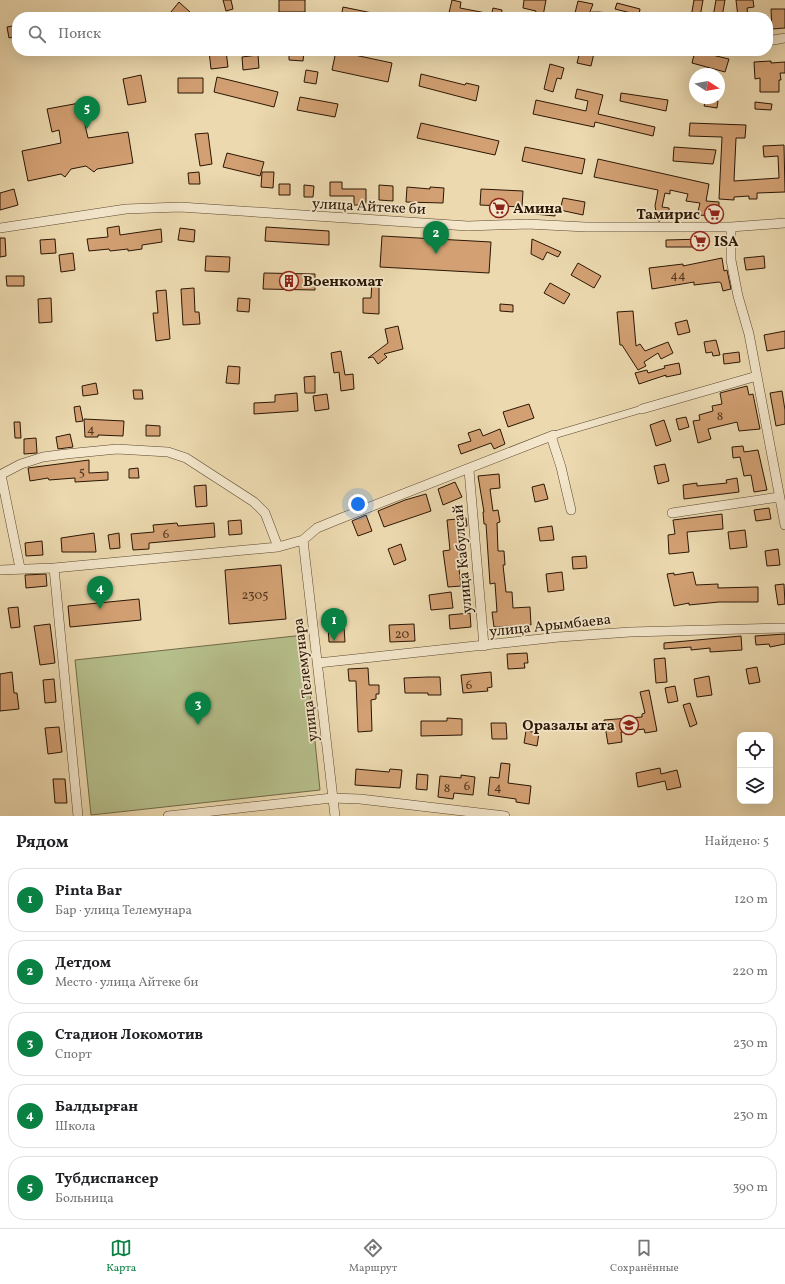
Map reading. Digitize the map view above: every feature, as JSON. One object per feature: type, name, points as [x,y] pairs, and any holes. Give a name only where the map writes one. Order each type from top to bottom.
[{"type":"street","points":[[773,40],[785,38]]},
{"type":"street","name":"улица Айтеке би","points":[[0,228],[126,209],[180,207],[468,226],[527,224],[586,227],[731,227],[785,223]]},
{"type":"street","points":[[731,227],[731,260],[738,296],[749,334],[785,525]]},
{"type":"street","points":[[0,570],[20,568],[54,568],[278,547],[303,540],[317,528],[469,470],[552,436],[757,376]]},
{"type":"street","points":[[552,436],[562,468],[571,510]]},
{"type":"street","points":[[20,568],[1,475],[21,464],[43,457],[117,449],[148,449],[168,452],[186,458],[254,502],[265,513],[278,547]]},
{"type":"street","name":"улица Кабулсай","points":[[469,470],[484,646]]},
{"type":"street","points":[[672,513],[780,497]]},
{"type":"street","name":"улица Телемунара","points":[[303,540],[335,816]]},
{"type":"street","points":[[54,568],[78,816]]},
{"type":"street","name":"улица Арымбаева","points":[[318,663],[560,637],[630,632],[785,628]]},
{"type":"street","points":[[168,816],[332,798],[360,798],[505,816]]},
{"type":"green space","points":[[304,635],[320,790],[91,815],[75,660]]},
{"type":"building","points":[[223,0],[231,0],[233,9],[226,11]]},
{"type":"building","points":[[279,0],[305,0],[305,12],[279,12]]},
{"type":"building","points":[[452,0],[461,2],[460,8],[481,12],[449,12]]},
{"type":"building","points":[[524,0],[546,0],[544,12],[536,12],[523,8]]},
{"type":"building","points":[[694,0],[703,0],[701,12],[692,12]]},
{"type":"building","points":[[716,0],[725,0],[723,12],[714,12]]},
{"type":"building","points":[[736,0],[753,0],[754,7],[747,8],[747,12],[737,12]]},
{"type":"building","points":[[578,1],[593,4],[590,12],[575,12]]},
{"type":"building","points":[[179,2],[190,12],[171,12]]},
{"type":"building","points":[[617,3],[640,9],[640,12],[627,12],[615,9]]},
{"type":"building","points":[[343,7],[367,12],[342,12]]},
{"type":"building","points":[[493,8],[502,10],[502,12],[492,12]]},
{"type":"building","points":[[771,9],[785,9],[785,28],[773,29],[773,12],[771,12]]},
{"type":"building","points":[[12,26],[12,37],[9,38],[7,27]]},
{"type":"building","points":[[210,56],[227,56],[228,67],[211,69]]},
{"type":"building","points":[[258,56],[259,68],[243,70],[242,57]]},
{"type":"building","points":[[289,56],[304,56],[303,61],[289,60]]},
{"type":"building","points":[[335,56],[359,56],[392,63],[388,82],[332,70]]},
{"type":"building","points":[[579,56],[593,56],[591,66],[577,63]]},
{"type":"building","points":[[694,56],[716,56],[729,59],[725,72],[725,68],[710,68],[692,63]]},
{"type":"building","points":[[771,61],[771,63],[785,62],[785,73],[780,73],[781,80],[779,80],[779,92],[760,92],[760,78],[755,79],[754,62]]},
{"type":"building","points":[[550,64],[564,68],[561,79],[557,78],[553,92],[544,89]]},
{"type":"building","points":[[306,70],[318,72],[316,84],[304,82]]},
{"type":"building","points":[[421,74],[465,85],[466,83],[479,86],[476,101],[419,86]]},
{"type":"building","points":[[141,75],[146,102],[128,105],[123,79]]},
{"type":"building","points":[[217,77],[278,92],[274,107],[214,92]]},
{"type":"building","points":[[178,78],[203,78],[203,93],[178,93]]},
{"type":"building","points":[[577,89],[603,95],[598,114],[655,127],[653,136],[595,122],[594,127],[533,114],[536,100],[586,111],[588,101],[575,98]]},
{"type":"building","points":[[621,93],[668,100],[666,111],[620,101]]},
{"type":"building","points":[[300,97],[338,104],[335,117],[297,110]]},
{"type":"building","points":[[85,102],[89,124],[85,125],[88,138],[128,132],[133,163],[97,169],[94,172],[86,166],[71,169],[65,177],[61,174],[28,181],[22,151],[61,143],[59,130],[52,132],[47,109]]},
{"type":"building","points":[[755,102],[772,104],[771,110],[755,109]]},
{"type":"building","points":[[705,104],[718,104],[717,108],[704,106]]},
{"type":"building","points":[[421,123],[499,141],[495,155],[417,138]]},
{"type":"building","points":[[690,123],[746,125],[745,138],[736,138],[734,181],[779,178],[778,156],[764,157],[763,146],[784,145],[785,192],[757,193],[757,199],[749,199],[749,196],[734,197],[734,200],[719,199],[722,137],[689,136]]},
{"type":"building","points":[[208,133],[212,164],[200,166],[195,134]]},
{"type":"building","points":[[525,147],[585,159],[582,174],[522,161]]},
{"type":"building","points":[[674,147],[716,150],[713,164],[673,161]]},
{"type":"building","points":[[227,153],[264,162],[260,176],[223,167]]},
{"type":"building","points":[[598,159],[709,184],[706,201],[719,202],[719,216],[697,215],[700,203],[686,201],[688,194],[670,190],[670,194],[665,193],[662,207],[669,208],[669,214],[661,214],[660,221],[658,221],[655,206],[658,190],[594,177]]},
{"type":"building","points":[[199,172],[200,184],[189,184],[188,173]]},
{"type":"building","points":[[262,172],[274,172],[273,188],[261,187]]},
{"type":"building","points":[[330,182],[342,182],[342,189],[366,189],[366,205],[354,205],[354,196],[330,196]]},
{"type":"building","points":[[279,184],[290,184],[290,195],[279,195]]},
{"type":"building","points":[[304,185],[314,186],[313,197],[304,197]]},
{"type":"building","points":[[379,185],[393,186],[393,201],[379,200]]},
{"type":"building","points":[[407,187],[430,189],[430,187],[444,188],[443,203],[406,202]]},
{"type":"building","points":[[14,189],[18,205],[0,210],[0,193]]},
{"type":"building","points":[[481,189],[523,191],[522,207],[480,205]]},
{"type":"building","points":[[563,198],[585,202],[583,215],[560,210]]},
{"type":"building","points":[[535,206],[555,208],[555,216],[534,214]]},
{"type":"building","points":[[119,226],[120,235],[161,229],[162,242],[142,245],[142,249],[128,251],[128,249],[110,251],[109,249],[89,251],[87,239],[108,237],[107,228]]},
{"type":"building","points":[[266,227],[329,231],[329,245],[265,241]]},
{"type":"building","points":[[180,228],[195,230],[194,242],[178,240]]},
{"type":"building","points":[[382,236],[491,242],[489,273],[380,267]]},
{"type":"building","points":[[0,238],[5,238],[6,256],[0,257]]},
{"type":"building","points":[[55,239],[56,253],[41,254],[40,240]]},
{"type":"building","points":[[532,239],[561,252],[558,257],[547,252],[543,260],[531,254]]},
{"type":"building","points":[[704,239],[705,247],[666,247],[666,240]]},
{"type":"building","points":[[73,253],[75,270],[61,272],[59,255]]},
{"type":"building","points":[[206,256],[230,257],[229,272],[205,271]]},
{"type":"building","points":[[764,256],[765,268],[746,270],[744,258]]},
{"type":"building","points":[[722,258],[724,271],[727,270],[731,289],[723,291],[721,283],[719,282],[694,285],[694,282],[652,289],[649,268],[683,264],[683,266]]},
{"type":"building","points":[[578,263],[601,276],[594,288],[571,275]]},
{"type":"building","name":"Военкомат","points":[[264,273],[315,274],[315,290],[263,289]]},
{"type":"building","points":[[6,276],[24,276],[24,286],[7,286]]},
{"type":"building","points":[[372,281],[379,281],[379,314],[363,313],[363,298],[371,298]]},
{"type":"building","points":[[550,283],[570,294],[564,304],[544,293]]},
{"type":"building","points":[[194,288],[195,312],[199,312],[200,324],[183,325],[181,289]]},
{"type":"building","points":[[166,290],[170,339],[156,341],[153,313],[158,313],[156,291]]},
{"type":"building","points":[[51,298],[52,322],[39,323],[38,299]]},
{"type":"building","points":[[238,298],[250,299],[249,312],[237,311]]},
{"type":"building","points":[[500,304],[513,305],[513,312],[500,311]]},
{"type":"building","points":[[633,311],[636,346],[640,344],[645,351],[668,342],[673,353],[661,359],[658,353],[644,362],[646,366],[638,370],[622,345],[620,345],[617,312]]},
{"type":"building","points":[[687,320],[690,332],[678,335],[675,323]]},
{"type":"building","points":[[398,326],[403,349],[384,354],[387,357],[378,364],[373,357],[368,358],[388,343],[385,329]]},
{"type":"building","points":[[785,331],[785,348],[767,351],[764,335]]},
{"type":"building","points":[[716,340],[720,355],[713,356],[712,352],[706,353],[704,342]]},
{"type":"building","points":[[341,351],[345,375],[353,374],[354,389],[341,391],[339,372],[334,373],[331,353]]},
{"type":"building","points":[[739,352],[740,362],[724,364],[723,354]]},
{"type":"building","points":[[679,363],[681,374],[666,377],[666,375],[639,384],[635,373],[647,370],[648,373],[665,368],[664,366]]},
{"type":"building","points":[[228,366],[240,367],[239,384],[226,383]]},
{"type":"building","points":[[315,376],[315,393],[305,393],[304,377]]},
{"type":"building","points":[[96,383],[98,394],[83,396],[82,386]]},
{"type":"building","points":[[747,386],[749,395],[753,394],[760,429],[739,431],[737,422],[708,429],[711,439],[698,443],[693,421],[700,420],[699,415],[713,411],[712,406],[722,404],[720,393]]},
{"type":"building","points":[[133,390],[142,390],[143,399],[134,399]]},
{"type":"building","points":[[782,391],[785,410],[785,424],[776,426],[770,393]]},
{"type":"building","points":[[297,393],[298,411],[254,414],[254,403],[275,402],[275,395]]},
{"type":"building","points":[[327,394],[329,409],[315,411],[313,396]]},
{"type":"building","points":[[529,404],[534,418],[508,427],[503,412]]},
{"type":"building","points":[[80,406],[83,421],[76,422],[74,407]]},
{"type":"building","points":[[686,417],[689,427],[679,430],[676,419]]},
{"type":"building","points":[[84,419],[124,421],[123,436],[98,435],[98,437],[85,437]]},
{"type":"building","points":[[664,420],[671,441],[656,446],[650,425]]},
{"type":"building","points":[[14,422],[20,422],[21,438],[15,438]]},
{"type":"building","points":[[146,425],[160,426],[160,436],[146,436]]},
{"type":"building","points":[[480,429],[483,436],[500,429],[505,444],[494,449],[491,443],[461,454],[458,445],[471,441],[468,433]]},
{"type":"building","points":[[70,434],[73,447],[58,449],[56,437]]},
{"type":"building","points":[[36,438],[37,453],[24,454],[24,439]]},
{"type":"building","points":[[743,446],[744,452],[758,450],[767,490],[754,492],[751,475],[744,476],[740,457],[733,458],[732,447]]},
{"type":"building","points":[[89,460],[89,473],[108,472],[108,480],[75,482],[75,478],[49,480],[48,478],[30,481],[28,468]]},
{"type":"building","points":[[665,464],[669,481],[658,484],[654,466]]},
{"type":"building","points":[[138,468],[139,478],[129,478],[129,469]]},
{"type":"building","points":[[499,474],[500,488],[490,489],[493,511],[498,510],[500,522],[497,523],[498,551],[504,551],[505,565],[503,565],[506,592],[512,592],[513,608],[530,607],[531,625],[494,627],[492,612],[497,612],[495,583],[490,584],[486,524],[484,524],[484,512],[478,476]]},
{"type":"building","points":[[737,478],[739,492],[684,499],[683,485],[697,483],[697,486],[727,483],[726,480]]},
{"type":"building","points":[[455,482],[462,497],[443,505],[438,489]]},
{"type":"building","points":[[544,484],[548,499],[535,502],[532,487]]},
{"type":"building","points":[[206,485],[207,506],[196,507],[194,486]]},
{"type":"building","points":[[426,494],[431,511],[384,527],[378,511],[405,500]]},
{"type":"building","points":[[769,508],[771,519],[756,521],[754,510]]},
{"type":"building","points":[[722,514],[723,529],[687,532],[689,552],[669,554],[668,535],[675,534],[673,520]]},
{"type":"building","points":[[366,515],[372,531],[358,536],[352,521]]},
{"type":"building","points":[[466,518],[467,526],[462,527],[463,560],[458,560],[461,586],[448,587],[443,551],[450,550],[447,520]]},
{"type":"building","points":[[241,520],[242,534],[229,535],[228,521]]},
{"type":"building","points":[[177,523],[178,526],[214,523],[215,537],[149,543],[149,549],[133,550],[131,534],[154,532],[153,525]]},
{"type":"building","points":[[552,526],[554,540],[540,541],[538,528]]},
{"type":"building","points":[[745,530],[747,547],[730,549],[728,532]]},
{"type":"building","points":[[94,533],[96,552],[62,552],[61,538]]},
{"type":"building","points":[[119,533],[120,548],[110,549],[108,535]]},
{"type":"building","points":[[42,541],[43,555],[26,556],[25,543]]},
{"type":"building","points":[[401,544],[406,560],[394,565],[388,549]]},
{"type":"building","points":[[778,549],[780,565],[767,566],[765,551]]},
{"type":"building","points":[[586,556],[587,568],[573,569],[572,557]]},
{"type":"building","points":[[281,565],[286,619],[229,624],[225,570]]},
{"type":"building","points":[[562,572],[564,590],[548,592],[546,574]]},
{"type":"building","points":[[693,572],[696,585],[718,584],[718,588],[758,587],[758,602],[719,602],[689,605],[689,603],[674,606],[667,574],[674,573],[674,575]]},
{"type":"building","points":[[46,574],[47,586],[26,588],[25,575]]},
{"type":"building","points":[[784,584],[785,604],[778,605],[775,585]]},
{"type":"building","points":[[451,592],[453,608],[431,610],[429,595]]},
{"type":"building","points":[[139,599],[141,620],[70,627],[68,606]]},
{"type":"building","points":[[18,607],[20,627],[11,628],[8,608]]},
{"type":"building","points":[[343,611],[345,642],[329,642],[327,612]]},
{"type":"building","points":[[470,613],[471,627],[450,629],[449,615]]},
{"type":"building","points":[[50,624],[55,663],[40,665],[34,626]]},
{"type":"building","points":[[414,624],[415,641],[390,642],[389,625]]},
{"type":"building","points":[[785,634],[785,644],[770,647],[769,644],[756,645],[755,636]]},
{"type":"building","points":[[741,636],[742,650],[710,652],[710,648],[691,650],[691,647],[664,649],[664,643]]},
{"type":"building","points":[[527,653],[528,663],[524,663],[525,668],[508,669],[507,654]]},
{"type":"building","points":[[665,658],[667,682],[656,683],[654,659]]},
{"type":"building","points":[[757,667],[760,682],[749,684],[746,669]]},
{"type":"building","points":[[368,668],[369,685],[379,685],[379,694],[376,694],[376,699],[371,700],[372,731],[358,732],[356,681],[349,681],[348,669]]},
{"type":"building","points":[[12,672],[14,693],[17,693],[19,709],[0,711],[0,674]]},
{"type":"building","points":[[491,672],[492,687],[487,688],[488,691],[463,693],[461,675]]},
{"type":"building","points":[[709,676],[712,695],[697,697],[694,679]]},
{"type":"building","points":[[440,677],[441,695],[428,695],[428,693],[405,693],[404,678]]},
{"type":"building","points":[[54,679],[56,702],[45,703],[43,680]]},
{"type":"building","points":[[675,686],[678,701],[668,703],[665,688]]},
{"type":"building","points":[[649,690],[657,731],[645,733],[644,729],[621,732],[622,742],[608,744],[604,720],[642,717],[642,714],[645,713],[640,692]]},
{"type":"building","points":[[690,703],[697,724],[690,727],[683,705]]},
{"type":"building","points":[[447,718],[462,719],[462,735],[421,736],[421,721],[447,721]]},
{"type":"building","points":[[491,723],[506,723],[507,739],[492,739]]},
{"type":"building","points":[[59,727],[62,752],[48,754],[45,728]]},
{"type":"building","points":[[526,731],[539,733],[537,746],[524,743]]},
{"type":"building","points":[[501,763],[510,764],[508,783],[531,786],[529,804],[516,802],[516,799],[488,795],[490,777],[499,778]]},
{"type":"building","points":[[660,768],[661,774],[677,770],[681,787],[667,790],[665,781],[638,787],[636,773]]},
{"type":"building","points":[[356,769],[389,772],[390,769],[402,770],[400,788],[355,785]]},
{"type":"building","points":[[417,774],[428,775],[427,790],[416,789]]},
{"type":"building","points":[[461,775],[475,777],[473,795],[454,793],[453,799],[438,797],[440,776],[461,778]]},
{"type":"building","points":[[53,779],[65,779],[67,803],[55,803]]},
{"type":"place","name":"Тубдиспансер","points":[[87,129]]},
{"type":"place","name":"Амина","points":[[499,208]]},
{"type":"place","name":"Тамирис","points":[[714,214]]},
{"type":"place","name":"ISA","points":[[700,241]]},
{"type":"place","name":"Детдом","points":[[436,254]]},
{"type":"place","name":"Военкомат","points":[[289,281]]},
{"type":"place","name":"Балдырған","points":[[100,609]]},
{"type":"place","name":"Pinta Bar","points":[[334,641]]},
{"type":"place","name":"Стадион Локомотив","points":[[198,725]]},
{"type":"place","name":"Оразалы ата","points":[[629,725]]}]
